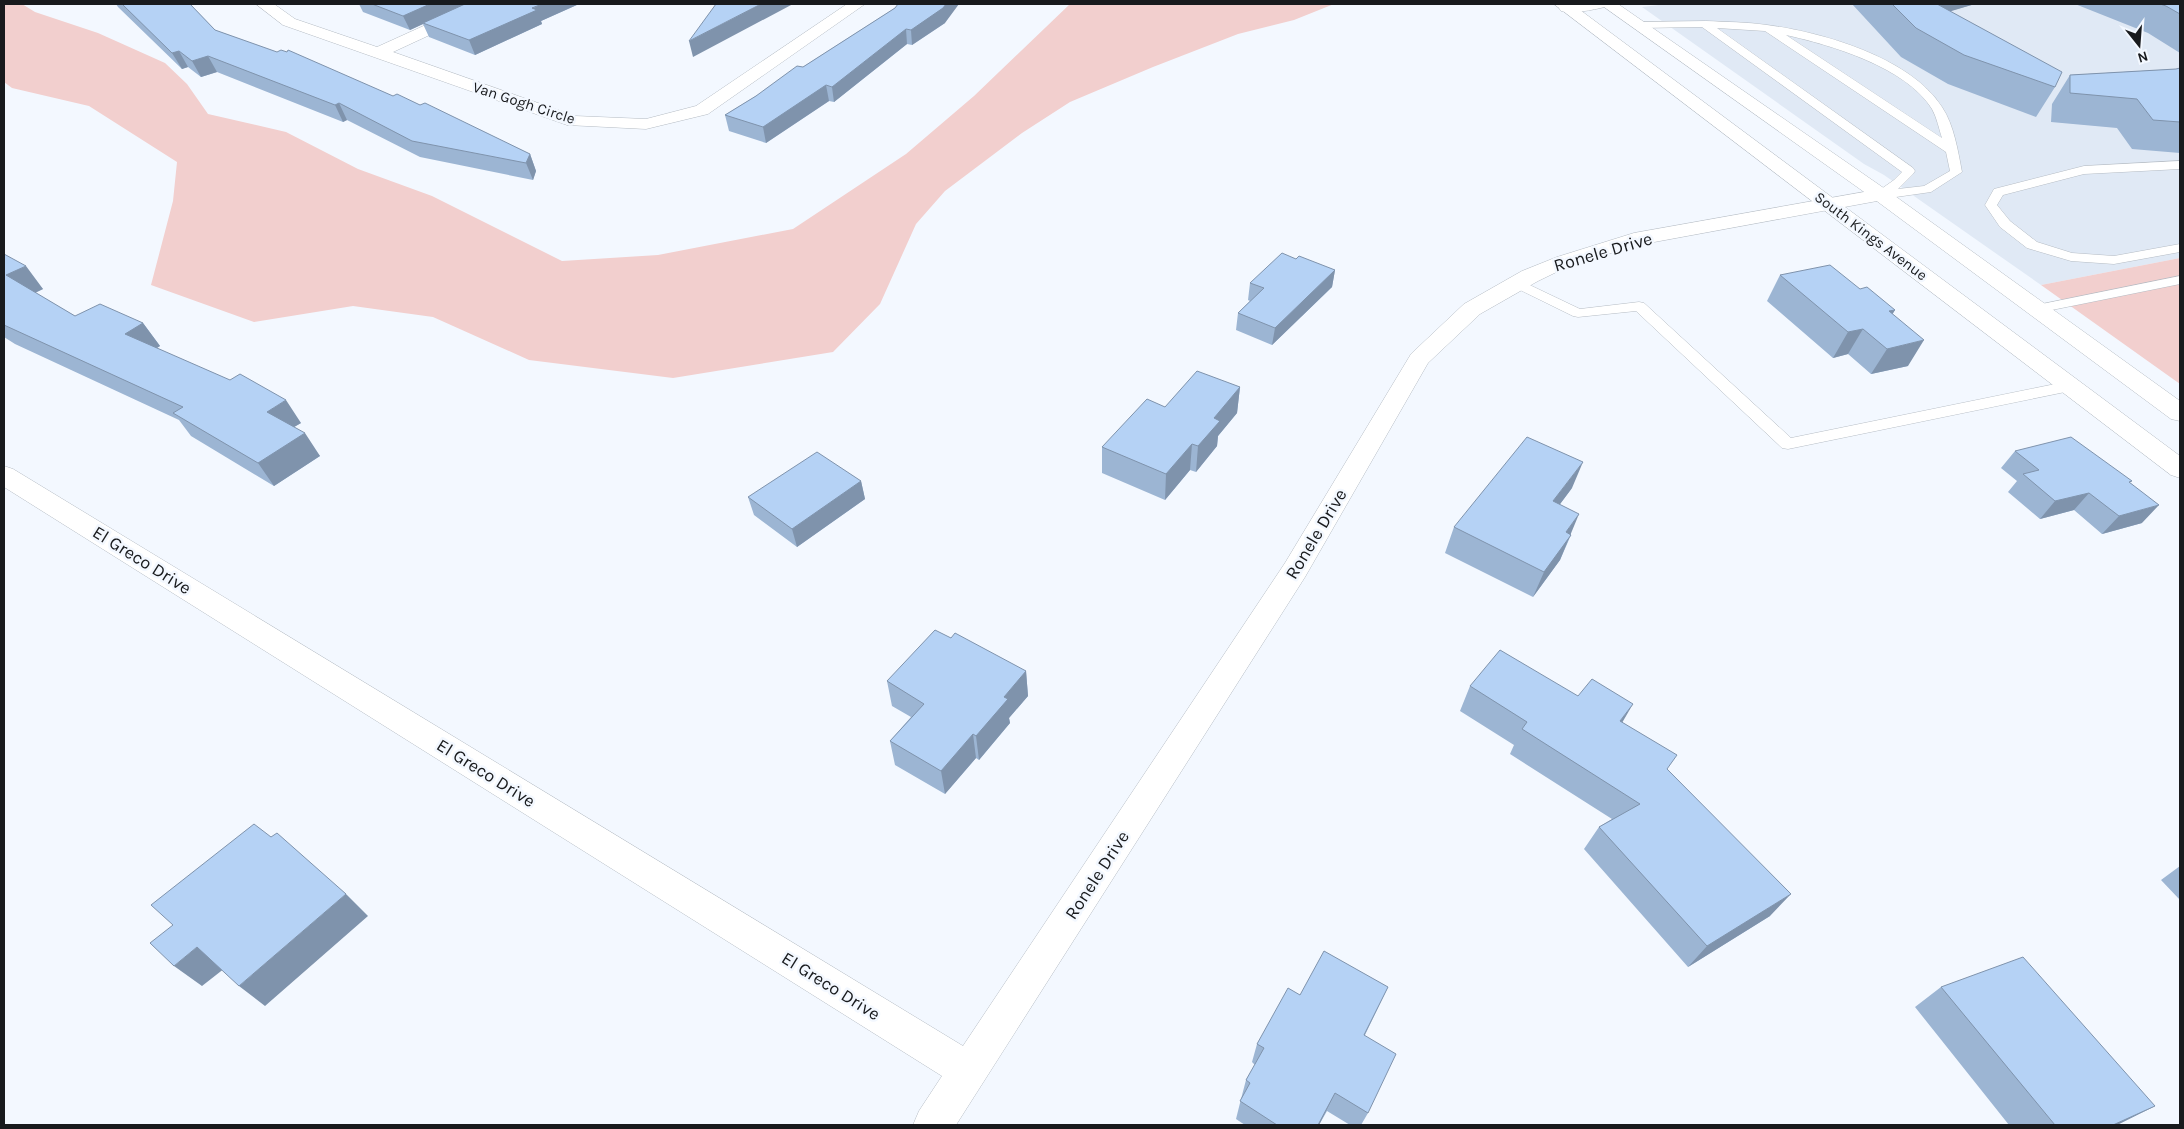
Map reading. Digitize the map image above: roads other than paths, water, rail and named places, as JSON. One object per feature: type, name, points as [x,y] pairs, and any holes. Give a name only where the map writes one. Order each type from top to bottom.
[{"type":"street","name":"Van Gogh Circle","points":[[264,4],[289,22],[573,121],[646,124],[702,110],[856,4]]},
{"type":"street","points":[[378,53],[484,4]]},
{"type":"street","points":[[1565,6],[1599,4]]},
{"type":"street","points":[[1608,4],[1881,196],[2180,412]]},
{"type":"street","name":"South Kings Avenue","points":[[1565,6],[2180,469]]},
{"type":"street","name":"Ronele Drive","points":[[933,1125],[1295,570],[1419,359],[1472,309],[1517,283],[1564,260],[1634,240],[1881,196]]},
{"type":"street","name":"El Greco Drive","points":[[4,475],[969,1071]]},
{"type":"lane","points":[[1706,24],[1909,171],[1898,183],[1881,196]]},
{"type":"lane","points":[[1639,25],[1706,24],[1768,28],[1803,35],[1864,54],[1907,78],[1935,105],[1952,150],[1956,172],[1927,189],[1881,196]]},
{"type":"lane","points":[[1768,28],[1952,150]]},
{"type":"lane","points":[[2180,165],[2084,170],[1998,192],[1991,206],[2005,224],[2032,246],[2071,257],[2114,260],[2180,248]]},
{"type":"lane","points":[[2037,309],[2180,280]]},
{"type":"lane","points":[[1517,283],[1578,313],[1639,306],[1788,444],[2070,386]]}]
